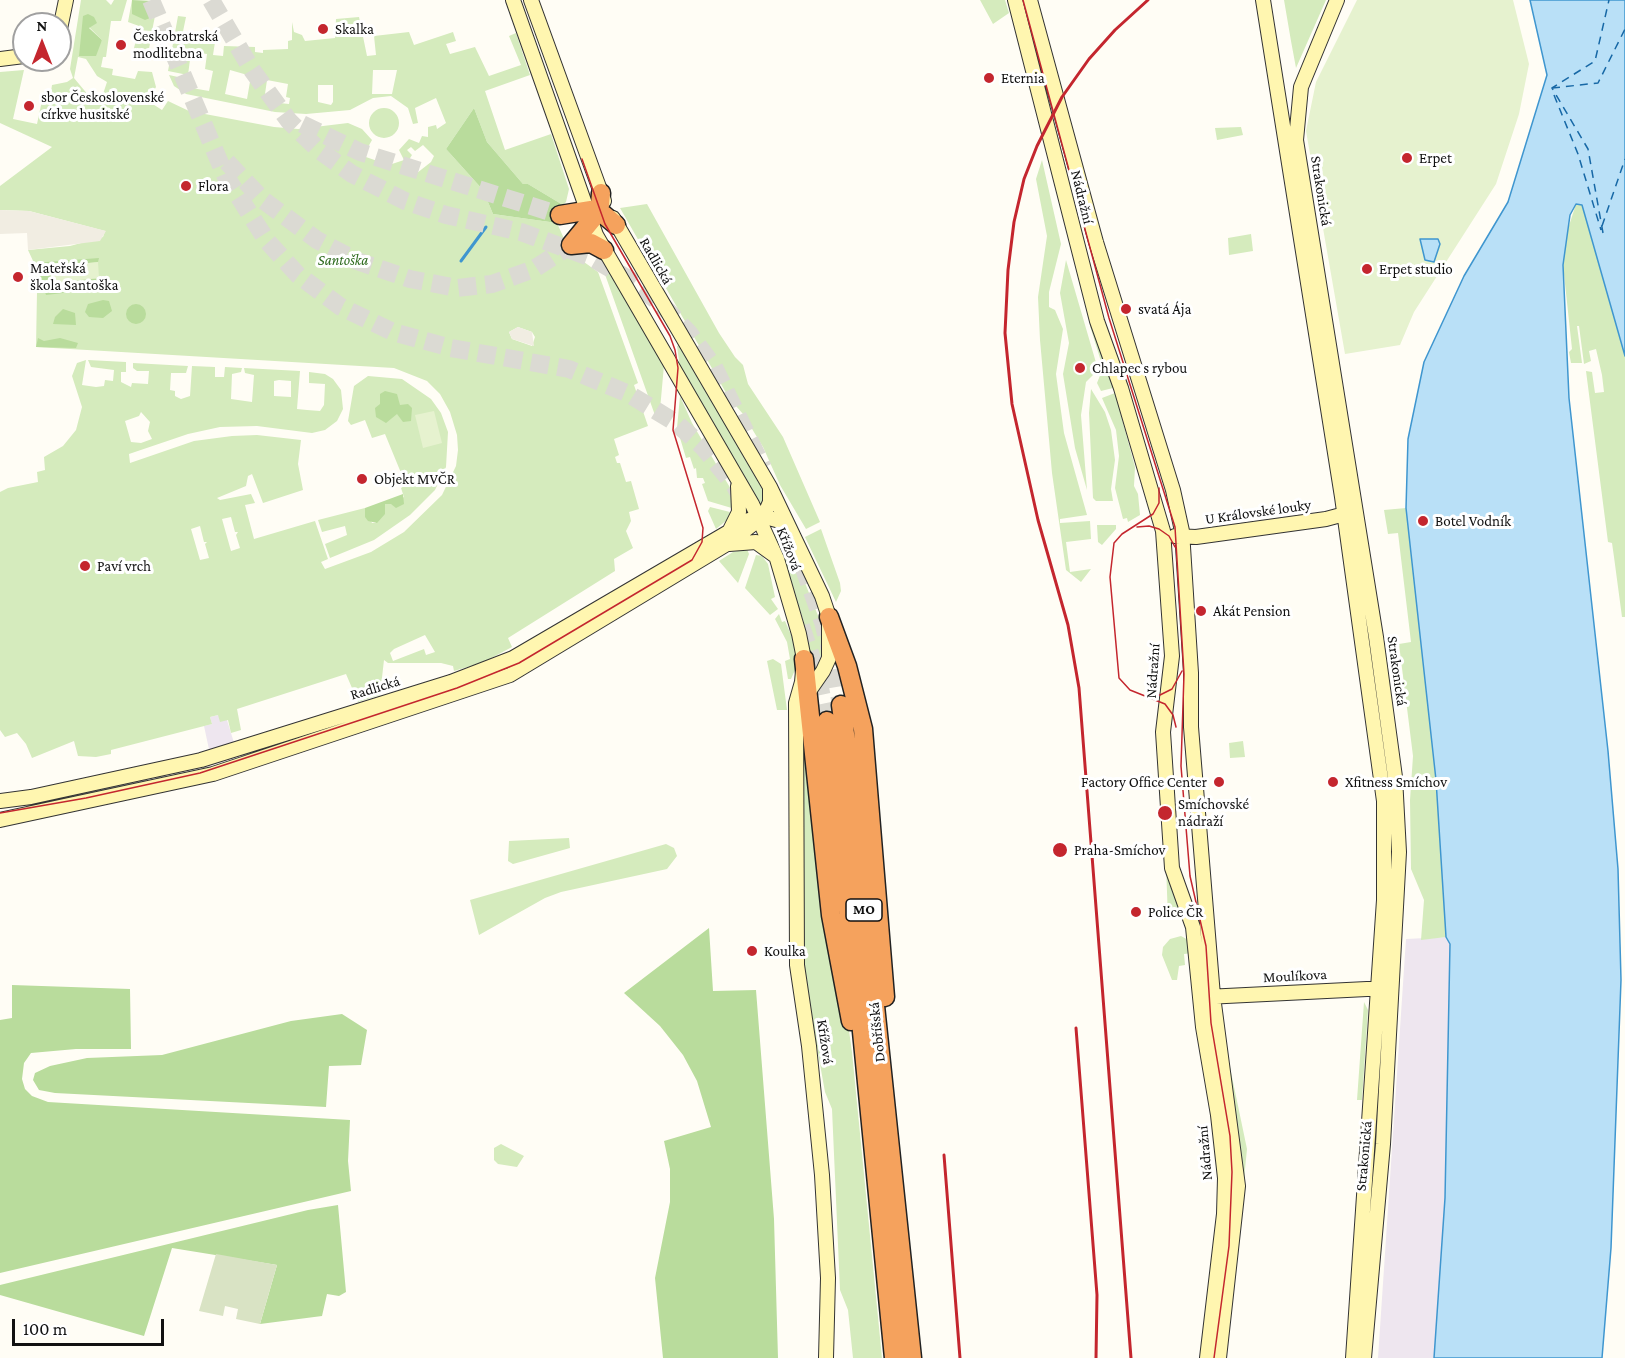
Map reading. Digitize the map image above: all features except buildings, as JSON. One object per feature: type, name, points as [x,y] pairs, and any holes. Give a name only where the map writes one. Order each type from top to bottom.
[{"type":"highway","points":[[601,193],[591,215],[571,245],[591,243],[604,250]]},
{"type":"highway","points":[[560,215],[591,215],[616,225]]},
{"type":"highway","points":[[829,617],[847,666],[863,729],[889,1050],[886,1115]]},
{"type":"highway","points":[[804,659],[835,950],[867,1102]]},
{"type":"highway","name":"Dobříšská","points":[[841,705],[851,777],[912,1358]]},
{"type":"highway","name":"Dobříšská","points":[[827,721],[859,1001],[867,1102],[894,1358]]},
{"type":"main road","points":[[513,0],[604,250],[685,386],[759,518]]},
{"type":"main road","name":"Radlická","points":[[531,0],[601,193],[616,225],[770,487],[829,617]]},
{"type":"main road","name":"Nádražní","points":[[1015,0],[1097,321],[1121,388],[1163,534],[1172,656],[1163,732],[1173,873],[1193,927],[1233,1131],[1238,1186],[1219,1358]]},
{"type":"main road","name":"Nádražní","points":[[1030,0],[1096,242],[1173,490],[1183,537],[1191,727],[1207,997],[1225,1178],[1224,1214],[1207,1358]]},
{"type":"main road","name":"Strakonická","points":[[1263,0],[1350,512]]},
{"type":"main road","name":"Strakonická","points":[[1337,0],[1301,87],[1296,140],[1350,512],[1384,801],[1386,850],[1383,1144],[1364,1358]]},
{"type":"main road","points":[[1267,29],[1278,49],[1285,87],[1293,91],[1301,87]]},
{"type":"main road","points":[[728,537],[739,512],[738,483]]},
{"type":"main road","points":[[728,537],[759,518],[769,506],[770,487]]},
{"type":"main road","name":"U Královské louky","points":[[1163,534],[1200,537],[1350,512]]},
{"type":"main road","points":[[759,518],[776,519],[787,524]]},
{"type":"main road","name":"Křížová","points":[[759,518],[777,560],[804,659],[802,682],[796,703],[797,965],[809,1046],[823,1185],[828,1278],[826,1358]]},
{"type":"main road","points":[[728,537],[765,546],[777,560]]},
{"type":"main road","name":"Radlická","points":[[0,801],[31,797],[201,760],[493,666],[513,658],[728,537]]},
{"type":"main road","name":"Radlická","points":[[0,820],[203,777],[510,675],[728,537]]},
{"type":"main road","name":"Křížová","points":[[797,731],[804,700],[824,671],[829,658],[829,617]]},
{"type":"main road","name":"Strakonická","points":[[1353,1358],[1385,988]]},
{"type":"main road","name":"Moulíkova","points":[[1207,997],[1385,988]]},
{"type":"shaded area","points":[[0,210],[29,211],[106,231],[100,241],[28,250],[27,233],[0,234]]},
{"type":"shaded area","points":[[518,327],[532,332],[534,346],[512,339],[509,332]]},
{"type":"shaded area","points":[[218,715],[227,720],[235,746],[210,754],[204,726],[212,724],[210,717]]},
{"type":"shaded area","points":[[1446,937],[1450,944],[1445,1198],[1434,1358],[1378,1358],[1406,939]]},
{"type":"green space","name":"Santoška","points":[[81,0],[106,0],[111,5],[114,0],[127,0],[121,21],[111,21],[106,57],[103,57],[101,67],[113,69],[112,75],[135,79],[138,71],[152,72],[156,87],[148,101],[162,110],[168,101],[189,111],[274,127],[298,129],[348,123],[362,129],[372,140],[363,156],[389,165],[404,160],[399,150],[409,139],[419,143],[422,136],[428,137],[428,127],[436,125],[437,129],[446,123],[436,98],[415,108],[418,123],[413,124],[408,108],[391,96],[373,98],[350,110],[306,114],[275,112],[186,94],[174,86],[169,75],[187,79],[186,87],[209,91],[213,71],[205,69],[207,54],[191,52],[188,75],[168,71],[178,16],[186,17],[181,41],[215,42],[213,55],[223,56],[224,46],[255,47],[255,52],[263,53],[263,50],[288,49],[288,41],[292,40],[292,22],[294,32],[302,35],[305,41],[335,38],[336,19],[359,17],[367,56],[376,55],[374,36],[409,32],[414,45],[453,32],[456,41],[446,44],[450,54],[475,47],[489,76],[521,65],[509,36],[516,33],[530,75],[485,91],[505,150],[551,134],[569,189],[566,202],[563,205],[528,184],[523,184],[487,142],[474,108],[446,149],[483,190],[493,214],[557,223],[570,252],[598,272],[638,383],[634,385],[648,426],[614,439],[619,455],[615,457],[617,463],[620,463],[626,482],[631,481],[639,509],[629,512],[631,521],[626,531],[633,548],[614,559],[615,571],[508,638],[512,647],[484,662],[454,671],[453,666],[441,663],[388,663],[384,660],[380,695],[358,702],[346,674],[237,709],[241,730],[231,733],[228,720],[220,722],[218,715],[210,717],[212,724],[111,750],[111,754],[96,757],[78,756],[74,741],[32,758],[26,744],[17,733],[5,737],[0,730],[0,492],[8,488],[38,482],[37,472],[45,470],[44,457],[63,446],[76,430],[82,407],[72,376],[77,363],[86,360],[82,385],[96,387],[104,386],[105,380],[113,381],[114,370],[91,367],[88,360],[126,362],[126,372],[121,372],[121,382],[131,387],[132,383],[148,384],[149,371],[137,371],[133,368],[133,363],[188,366],[186,373],[171,373],[170,390],[175,391],[175,396],[181,399],[190,396],[192,366],[215,367],[215,377],[224,377],[225,367],[242,368],[241,372],[232,374],[231,399],[252,402],[254,375],[245,373],[244,368],[300,371],[297,409],[320,411],[324,405],[325,384],[309,383],[309,372],[325,374],[333,379],[341,390],[343,409],[337,421],[325,430],[312,433],[257,426],[220,427],[188,434],[129,454],[130,463],[194,441],[232,436],[257,435],[301,440],[298,464],[303,490],[263,503],[252,474],[248,476],[246,486],[217,498],[220,500],[251,494],[255,503],[245,505],[254,539],[315,521],[328,559],[321,562],[325,569],[371,552],[404,532],[442,495],[456,466],[458,450],[457,435],[450,412],[440,394],[427,381],[394,368],[36,347],[37,292],[34,263],[28,250],[70,246],[103,237],[105,231],[29,211],[0,210],[0,186],[52,147],[0,123],[0,72],[24,72],[13,119],[37,124],[44,91],[51,92],[52,85],[67,82],[73,78],[72,56]],"holes":[[[88,14],[89,27],[102,40],[93,55],[86,54]],[[78,57],[86,59],[97,76],[107,82],[103,94],[94,102],[74,78]],[[230,70],[251,76],[247,99],[225,94]],[[373,70],[397,70],[392,94],[372,94]],[[267,80],[288,84],[286,97],[290,98],[289,104],[270,102],[270,97],[265,94]],[[318,85],[333,85],[331,105],[318,102]],[[423,145],[434,156],[431,162],[417,173],[407,163],[412,155],[407,150],[411,147],[415,151]],[[518,327],[532,332],[535,337],[532,346],[512,339],[509,332]],[[274,381],[291,381],[291,397],[274,396]],[[141,412],[150,422],[148,431],[152,439],[141,443],[131,442],[125,421],[139,416]],[[231,517],[235,532],[238,532],[236,535],[240,548],[231,551],[222,519]],[[200,526],[204,542],[207,542],[205,544],[209,558],[200,560],[191,529]],[[425,635],[435,652],[426,655],[424,649],[393,661],[390,653]]]},
{"type":"green space","points":[[132,0],[139,15],[152,19],[155,16],[152,31],[139,30],[139,26],[128,22]]},
{"type":"green space","points":[[132,0],[154,1],[157,7],[155,16],[145,20],[132,14]]},
{"type":"green space","points":[[980,0],[1005,0],[1009,13],[993,24]]},
{"type":"green space","points":[[1284,0],[1326,0],[1296,68],[1291,41]]},
{"type":"green space","name":"Erpet","points":[[1357,0],[1513,0],[1529,64],[1519,114],[1496,184],[1414,312],[1400,345],[1345,354],[1306,131],[1316,82]]},
{"type":"green space","points":[[88,14],[94,17],[97,23],[89,28],[102,40],[96,56],[79,56],[83,16]]},
{"type":"green space","points":[[138,32],[152,33],[147,59],[132,56]]},
{"type":"green space","points":[[384,108],[394,113],[399,123],[394,133],[384,138],[374,133],[369,123],[374,113]]},
{"type":"green space","points":[[474,108],[487,142],[523,184],[528,184],[563,205],[559,206],[557,223],[493,214],[483,190],[446,149]]},
{"type":"green space","points":[[1241,127],[1243,135],[1217,140],[1215,128]]},
{"type":"green space","points":[[1042,160],[1061,244],[1049,292],[1049,307],[1055,310],[1063,329],[1056,374],[1064,433],[1087,515],[1060,519],[1060,523],[1090,521],[1091,539],[1066,542],[1070,572],[1091,569],[1081,582],[1066,570],[1052,473],[1038,297],[1047,236],[1036,179]]},
{"type":"green space","points":[[647,204],[719,333],[743,365],[748,384],[783,437],[820,522],[806,529],[780,485],[763,447],[743,414],[729,398],[620,208]]},
{"type":"green space","points":[[1576,204],[1582,205],[1625,356],[1625,617],[1622,617],[1612,543],[1608,542],[1586,371],[1592,372],[1595,393],[1604,392],[1602,375],[1596,349],[1589,351],[1591,361],[1584,364],[1579,326],[1577,326],[1582,363],[1571,363],[1569,352],[1572,349],[1563,265],[1566,235]]},
{"type":"green space","points":[[1251,234],[1253,251],[1229,255],[1228,238]]},
{"type":"green space","points":[[596,249],[664,365],[659,421],[657,421]]},
{"type":"green space","points":[[99,258],[98,262],[51,267],[52,282],[104,278],[102,287],[93,284],[63,293],[46,295],[42,283],[41,293],[37,292],[34,263]]},
{"type":"green space","points":[[1066,260],[1097,366],[1094,374],[1086,382],[1081,415],[1087,490],[1075,448],[1063,374],[1069,343],[1060,293]]},
{"type":"green space","points":[[98,262],[99,278],[52,283],[50,267]]},
{"type":"green space","points":[[103,300],[109,301],[112,311],[103,318],[89,317],[85,312],[88,304]]},
{"type":"green space","points":[[136,304],[143,307],[146,314],[143,321],[136,324],[129,321],[126,314],[129,307]]},
{"type":"green space","points":[[63,309],[75,313],[76,325],[53,324],[55,317]]},
{"type":"green space","points":[[1094,324],[1113,388],[1101,391],[1097,383],[1103,368],[1090,326]]},
{"type":"green space","points":[[38,338],[44,341],[60,338],[78,343],[76,348],[36,347]]},
{"type":"green space","points":[[679,345],[764,492],[766,499],[761,507],[680,368],[677,346]]},
{"type":"green space","points":[[368,376],[402,379],[431,399],[441,413],[448,432],[446,467],[435,490],[410,515],[374,540],[330,558],[325,544],[347,535],[345,526],[322,532],[318,520],[365,508],[372,523],[376,523],[385,509],[384,504],[391,504],[404,497],[401,488],[406,485],[385,434],[372,438],[365,420],[351,425],[348,421],[354,386]]},
{"type":"green space","points":[[1091,389],[1105,412],[1111,430],[1115,460],[1111,489],[1113,501],[1096,501],[1093,498],[1089,413]]},
{"type":"green space","points":[[385,391],[397,394],[400,405],[408,404],[412,408],[411,421],[403,422],[397,414],[386,423],[376,417],[375,408],[380,404],[380,394]]},
{"type":"green space","points":[[1115,393],[1135,467],[1134,486],[1138,494],[1140,515],[1128,522],[1127,518],[1123,519],[1115,488],[1119,456],[1116,430],[1102,398]]},
{"type":"green space","points":[[680,396],[692,423],[732,491],[735,509],[708,501],[702,484],[705,483],[703,478],[697,478],[696,468],[694,469],[690,457],[686,458],[677,428]]},
{"type":"green space","points":[[434,411],[442,443],[423,448],[415,415]]},
{"type":"green space","points":[[403,494],[404,504],[396,508],[391,504],[385,504],[385,514],[377,523],[368,521],[365,517],[365,508]]},
{"type":"green space","points":[[710,507],[730,512],[727,520],[716,529],[708,511]]},
{"type":"green space","points":[[1406,508],[1436,780],[1445,904],[1446,937],[1421,940],[1424,900],[1411,869],[1410,800],[1413,756],[1399,644],[1411,642],[1398,533],[1388,534],[1384,510]]},
{"type":"green space","points":[[1097,525],[1116,525],[1116,529],[1102,545],[1098,542]]},
{"type":"green space","points":[[821,529],[840,583],[841,591],[836,602],[805,537]]},
{"type":"green space","points":[[781,531],[796,560],[826,636],[826,649],[814,677],[803,619],[774,534]]},
{"type":"green space","points":[[747,549],[749,554],[738,583],[719,561],[733,552]]},
{"type":"green space","points":[[756,555],[762,556],[768,564],[775,597],[771,599],[778,609],[770,615],[745,588]]},
{"type":"green space","points":[[779,614],[782,622],[785,621],[795,644],[795,670],[791,679],[788,679],[785,661],[790,659],[787,642],[775,619]]},
{"type":"green space","points":[[773,659],[781,664],[787,710],[777,710],[767,661]]},
{"type":"green space","points":[[804,712],[852,1052],[882,1358],[853,1358],[848,1310],[840,1290],[832,1109],[825,1092],[803,970]]},
{"type":"green space","points":[[1243,741],[1245,757],[1230,758],[1229,743]]},
{"type":"green space","points":[[569,838],[570,848],[513,864],[508,861],[509,841]]},
{"type":"green space","points":[[666,844],[674,848],[677,856],[667,869],[561,892],[545,898],[479,935],[470,900]]},
{"type":"green space","points":[[1166,865],[1184,918],[1168,919]]},
{"type":"green space","points":[[709,928],[713,991],[756,990],[774,1219],[778,1358],[663,1358],[655,1278],[670,1202],[670,1169],[664,1141],[711,1127],[697,1081],[683,1055],[660,1026],[624,993]]},
{"type":"green space","points":[[1181,936],[1190,941],[1193,953],[1184,954],[1185,965],[1179,966],[1177,980],[1172,980],[1162,955],[1163,947],[1170,939]]},
{"type":"green space","points":[[12,985],[130,989],[131,1049],[76,1049],[31,1053],[24,1063],[22,1079],[25,1089],[32,1096],[48,1102],[350,1120],[348,1161],[351,1191],[0,1273],[0,1020],[12,1018]]},
{"type":"green space","points":[[1364,1002],[1368,1010],[1362,1100],[1357,1100]]},
{"type":"green space","points":[[342,1014],[367,1030],[361,1065],[329,1066],[326,1107],[55,1093],[39,1090],[33,1080],[35,1073],[50,1066],[87,1058],[162,1055],[291,1021]]},
{"type":"green space","points":[[1227,1053],[1247,1149],[1242,1199],[1240,1143]]},
{"type":"green space","points":[[501,1144],[524,1156],[517,1167],[498,1164],[494,1160],[494,1148]]},
{"type":"green space","points":[[338,1205],[346,1292],[339,1296],[327,1294],[322,1316],[260,1324],[277,1265],[172,1248],[144,1336],[0,1295],[0,1285],[308,1210]]},
{"type":"green space","points":[[216,1254],[277,1265],[260,1324],[236,1319],[238,1309],[225,1306],[223,1316],[199,1311]]},
{"type":"water","points":[[1530,0],[1625,0],[1625,356],[1582,205],[1576,204],[1570,215],[1563,265],[1569,398],[1608,751],[1618,869],[1621,980],[1611,1248],[1602,1358],[1434,1358],[1445,1198],[1450,944],[1446,937],[1436,780],[1406,508],[1408,439],[1424,362],[1464,276],[1508,202],[1547,75]]},
{"type":"water","points":[[1420,239],[1438,239],[1440,244],[1434,262],[1425,260]]},
{"type":"waterway","points":[[461,261],[486,227]]},
{"type":"ferry route","points":[[1603,233],[1588,149],[1552,88],[1595,61],[1609,0]]},
{"type":"ferry route","points":[[1552,88],[1598,83],[1625,29]]},
{"type":"ferry route","points":[[1554,95],[1578,154],[1601,230]]},
{"type":"ferry route","points":[[1602,226],[1625,159]]},
{"type":"tunnel","points":[[151,0],[225,175],[267,241],[298,275],[341,307],[393,332],[451,348],[569,369],[629,394],[676,423],[703,447],[735,486],[759,532]]},
{"type":"tunnel","points":[[211,0],[252,70],[289,121],[319,150],[352,174],[405,201],[446,215],[521,232],[592,258],[627,278],[660,303],[689,333],[714,367],[763,468]]},
{"type":"tunnel","points":[[302,124],[360,152],[560,215]]},
{"type":"tunnel","points":[[227,162],[263,200],[317,240],[357,261],[410,279],[457,288],[492,284],[534,269],[571,245]]},
{"type":"tunnel","points":[[803,566],[823,622],[841,705]]},
{"type":"tunnel","points":[[801,626],[817,674],[827,721]]},
{"type":"tram line","points":[[1023,0],[1109,318],[1175,527],[1184,674],[1181,766],[1190,876],[1206,946],[1211,1023],[1230,1136],[1232,1172],[1229,1246],[1214,1358]]},
{"type":"tram line","points":[[0,813],[86,798],[200,773],[457,688],[519,663],[692,560],[702,542],[703,528],[673,430],[678,368],[675,350],[670,336],[605,224],[582,159]]},
{"type":"tram line","points":[[1159,488],[1159,503],[1153,514],[1122,534],[1114,543],[1110,577],[1119,678],[1130,690],[1165,704],[1173,715],[1176,727]]},
{"type":"tram line","points":[[1137,527],[1149,526],[1159,529],[1169,536],[1175,547]]},
{"type":"tram line","points":[[1150,696],[1160,695],[1172,689],[1182,671]]},
{"type":"railway","points":[[1131,1358],[1079,688],[1068,625],[1038,520],[1012,404],[1005,333],[1008,270],[1014,222],[1024,179],[1037,146],[1062,97],[1089,59],[1115,30],[1148,0]]},
{"type":"railway","points":[[1076,1028],[1097,1295],[1096,1358]]},
{"type":"railway","points":[[944,1155],[960,1358]]},
{"type":"place","name":"Skalka","points":[[323,29]]},
{"type":"place","name":"Českobratrská modlitebna","points":[[121,45]]},
{"type":"place","name":"Eternia","points":[[989,78]]},
{"type":"place","name":"sbor Československé církve husitské","points":[[29,106]]},
{"type":"place","name":"Erpet","points":[[1407,158]]},
{"type":"place","name":"Flora","points":[[186,186]]},
{"type":"place","name":"Erpet studio","points":[[1367,269]]},
{"type":"place","name":"Mateřská škola Santoška","points":[[18,277]]},
{"type":"place","name":"svatá Ája","points":[[1126,309]]},
{"type":"place","name":"Chlapec s rybou","points":[[1080,368]]},
{"type":"place","name":"Objekt MVČR","points":[[362,479]]},
{"type":"place","name":"Botel Vodník","points":[[1423,521]]},
{"type":"place","name":"Paví vrch","points":[[85,566]]},
{"type":"place","name":"Akát Pension","points":[[1201,611]]},
{"type":"place","name":"Factory Office Center","points":[[1219,782]]},
{"type":"place","name":"Xfitness Smíchov","points":[[1333,782]]},
{"type":"place","name":"Smíchovské nádraží","points":[[1165,813]]},
{"type":"place","name":"Praha-Smíchov","points":[[1060,850]]},
{"type":"place","name":"Police ČR","points":[[1136,912]]},
{"type":"place","name":"Koulka","points":[[752,951]]}]
